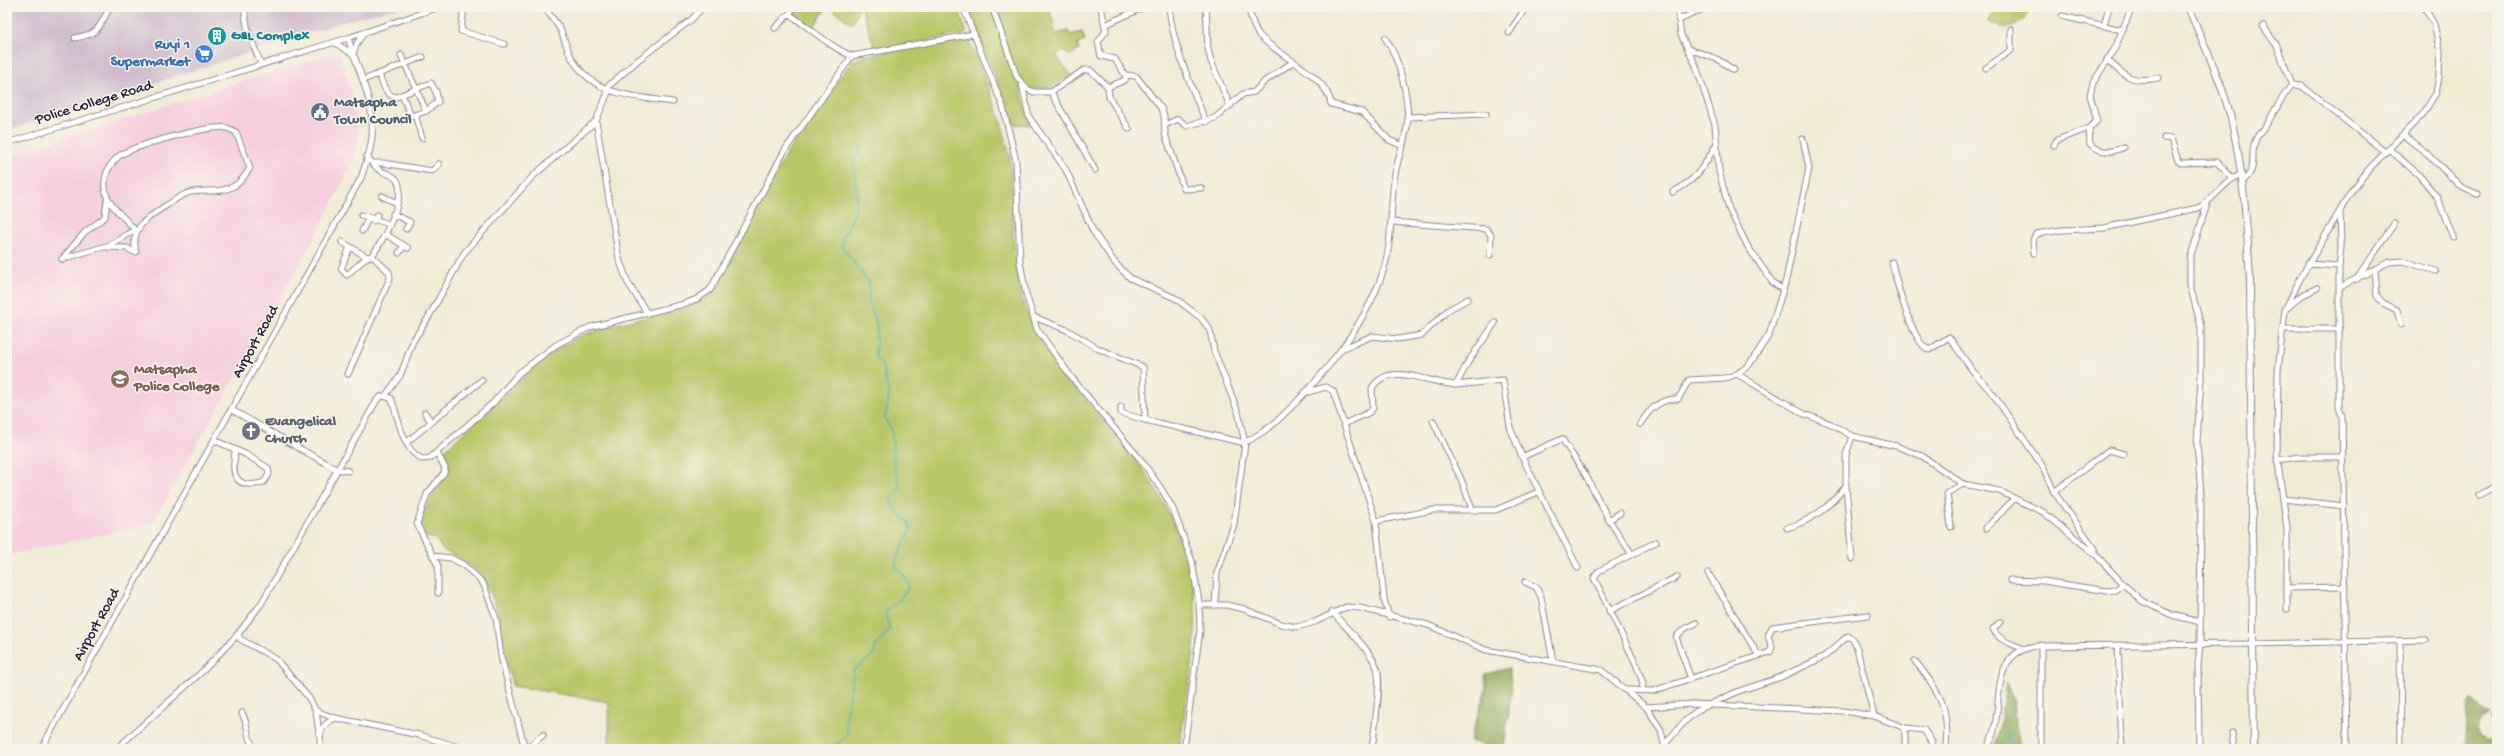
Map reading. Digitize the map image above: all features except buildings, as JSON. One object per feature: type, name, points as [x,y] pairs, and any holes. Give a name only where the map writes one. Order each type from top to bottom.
[{"type":"main road","points":[[2188,7],[2214,66],[2232,123],[2246,210],[2250,280],[2254,749]]},
{"type":"street","points":[[244,7],[248,32],[261,64]]},
{"type":"street","name":"Police College Road","points":[[7,143],[348,38],[439,7]]},
{"type":"street","points":[[464,7],[462,31],[504,44]]},
{"type":"street","points":[[544,7],[560,29],[568,50],[577,65],[592,83],[607,90],[673,102]]},
{"type":"street","points":[[647,313],[628,283],[619,259],[596,122],[607,90],[638,60],[691,20],[703,7]]},
{"type":"street","points":[[776,28],[794,7]]},
{"type":"street","points":[[963,7],[1003,107],[1016,161],[1020,262],[1037,328],[1072,378],[1141,460],[1162,490],[1173,509],[1192,561],[1199,605],[1199,649],[1184,749]]},
{"type":"street","points":[[992,7],[1022,84],[1029,116],[1066,170],[1093,231],[1115,263],[1130,278],[1175,298],[1201,318],[1210,330],[1214,351],[1236,407],[1245,443],[1234,524],[1217,573],[1215,605]]},
{"type":"street","points":[[1101,7],[1106,31],[1098,42],[1098,51],[1103,57],[1116,60],[1127,76]]},
{"type":"street","points":[[1105,25],[1144,7]]},
{"type":"street","points":[[1169,7],[1169,18],[1182,61],[1206,122]]},
{"type":"street","points":[[1206,7],[1210,61],[1230,106]]},
{"type":"street","points":[[1248,7],[1258,34],[1274,49],[1293,62],[1321,85],[1331,104],[1362,112],[1389,140],[1403,146]]},
{"type":"street","points":[[1509,33],[1526,7]]},
{"type":"street","points":[[1677,7],[1681,35],[1688,49],[1715,125],[1723,189],[1737,228],[1768,276],[1782,289]]},
{"type":"street","points":[[1679,20],[1707,7]]},
{"type":"street","points":[[2104,25],[2109,7]]},
{"type":"street","points":[[2054,145],[2062,138],[2089,128],[2097,121],[2090,95],[2092,83],[2108,59],[2132,7]]},
{"type":"street","points":[[2287,609],[2287,528],[2277,460],[2278,370],[2285,310],[2308,264],[2355,186],[2387,150],[2423,114],[2436,93],[2439,76],[2440,51],[2434,24],[2424,7]]},
{"type":"street","points":[[75,38],[91,35],[96,31],[109,9]]},
{"type":"street","points":[[789,14],[829,41],[838,51],[852,56],[974,34]]},
{"type":"street","points":[[2062,16],[2122,30]]},
{"type":"street","points":[[2263,26],[2277,46],[2292,85]]},
{"type":"street","points":[[1986,68],[1995,64],[2011,50],[2011,29]]},
{"type":"street","points":[[335,42],[353,54],[357,42],[365,32]]},
{"type":"street","name":"Airport Road","points":[[41,749],[361,178],[371,146],[373,125],[363,80],[348,38]]},
{"type":"street","points":[[1121,407],[1121,413],[1145,420],[1245,443],[1277,422],[1343,348],[1368,306],[1381,279],[1387,259],[1391,222],[1391,197],[1403,146],[1407,117],[1402,77],[1391,46],[1385,38]]},
{"type":"street","points":[[1688,49],[1717,59],[1734,70]]},
{"type":"street","points":[[401,55],[406,63],[426,111]]},
{"type":"street","points":[[363,80],[424,56]]},
{"type":"street","points":[[385,396],[391,398],[407,442],[414,453],[422,458],[430,458],[492,403],[520,373],[556,345],[578,332],[602,323],[684,304],[698,299],[710,290],[785,150],[852,56]]},
{"type":"street","points":[[2108,59],[2129,78],[2141,81],[2158,78]]},
{"type":"street","points":[[1166,125],[1178,119],[1187,126],[1206,122],[1215,118],[1243,94],[1254,92],[1265,81],[1293,62]]},
{"type":"street","points":[[1022,84],[1034,92],[1051,92],[1084,70],[1090,70],[1108,87],[1109,97],[1129,129]]},
{"type":"street","points":[[379,74],[388,94],[396,97],[431,83],[438,102],[426,111],[415,115],[410,115],[402,95]]},
{"type":"street","points":[[1108,87],[1125,80],[1127,76]]},
{"type":"street","points":[[1127,76],[1136,76],[1161,108],[1166,125],[1165,134],[1184,189],[1201,188]]},
{"type":"street","points":[[2292,85],[2302,86],[2419,175],[2437,197],[2453,237]]},
{"type":"street","points":[[2242,182],[2252,171],[2254,148],[2257,136],[2266,127],[2286,92],[2292,85]]},
{"type":"street","points":[[1051,92],[1095,170]]},
{"type":"street","points":[[1407,117],[1486,114]]},
{"type":"street","points":[[415,115],[422,138]]},
{"type":"street","points":[[116,749],[199,674],[238,634],[261,604],[336,469],[360,431],[372,407],[377,400],[385,396],[400,376],[413,341],[428,318],[464,252],[532,176],[596,122]]},
{"type":"street","points":[[227,128],[236,132],[250,168],[242,180],[234,187],[189,193],[176,198],[142,222],[135,231],[104,247],[62,259],[85,232],[105,217],[107,200],[105,180],[108,168],[124,154],[172,136],[227,128]]},
{"type":"street","points":[[2089,128],[2090,144],[2096,148],[2115,152],[2124,147]]},
{"type":"street","points":[[2403,135],[2430,155],[2461,187],[2477,194]]},
{"type":"street","points":[[2164,138],[2170,139],[2174,144],[2178,161],[2181,163],[2217,162],[2232,178]]},
{"type":"street","points":[[1640,424],[1654,406],[1662,401],[1678,399],[1689,380],[1725,378],[1737,374],[1749,366],[1762,347],[1778,307],[1809,168],[1803,139]]},
{"type":"street","points":[[1673,192],[1697,177],[1717,144]]},
{"type":"street","points":[[350,247],[341,269],[347,275],[369,256],[385,234],[401,191],[396,179],[390,174],[379,170],[367,157]]},
{"type":"street","points":[[374,163],[383,162],[432,171],[439,164]]},
{"type":"street","points":[[2199,749],[2198,665],[2200,644],[2200,494],[2197,443],[2202,378],[2201,327],[2190,285],[2190,259],[2207,204],[2232,178],[2240,175]]},
{"type":"street","points":[[382,196],[397,203]]},
{"type":"street","points":[[104,247],[127,248],[135,252],[133,242],[135,231],[128,221],[115,212],[107,200]]},
{"type":"street","points":[[2034,253],[2033,240],[2036,234],[2111,227],[2160,218],[2207,204]]},
{"type":"street","points":[[2340,210],[2339,407],[2342,416],[2347,749]]},
{"type":"street","points":[[393,214],[410,222],[406,229]]},
{"type":"street","points":[[362,231],[377,215]]},
{"type":"street","points":[[361,216],[389,224]]},
{"type":"street","points":[[1391,222],[1486,229],[1491,235],[1490,255]]},
{"type":"street","points":[[2356,280],[2394,224]]},
{"type":"street","points":[[385,234],[406,247],[399,253]]},
{"type":"street","points":[[342,242],[369,256],[389,272],[390,278],[348,374]]},
{"type":"street","points":[[2340,287],[2389,262],[2398,261],[2436,271]]},
{"type":"street","points":[[1892,262],[1902,299],[1922,344],[1929,350],[1933,349],[1949,336],[2043,467],[2054,492],[2095,549],[2095,554]]},
{"type":"street","points":[[2308,264],[2339,266]]},
{"type":"street","points":[[2375,270],[2377,296],[2383,303],[2398,310],[2402,325]]},
{"type":"street","points":[[2285,310],[2301,296],[2318,288]]},
{"type":"street","points":[[1343,348],[1372,336],[1398,339],[1422,335],[1448,310],[1468,299]]},
{"type":"street","points":[[1034,317],[1067,330],[1099,349],[1143,367],[1145,420]]},
{"type":"street","points":[[1456,385],[1468,362],[1495,323]]},
{"type":"street","points":[[2283,328],[2340,328]]},
{"type":"street","points":[[1344,424],[1370,412],[1373,408],[1372,388],[1381,379],[1392,374],[1456,385],[1503,380],[1510,427],[1538,492],[1578,568]]},
{"type":"street","points":[[1737,374],[1804,414],[1829,423],[1852,436],[1896,446],[1922,456],[1963,484],[1995,490],[2043,512],[2095,554],[2123,584],[2156,610],[2200,622]]},
{"type":"street","points":[[407,442],[482,380]]},
{"type":"street","points":[[1303,393],[1330,387],[1333,390],[1376,521],[1384,599],[1389,616]]},
{"type":"street","points":[[232,410],[336,469],[348,471]]},
{"type":"street","points":[[425,413],[431,422]]},
{"type":"street","points":[[1433,421],[1461,479],[1472,509]]},
{"type":"street","points":[[1852,436],[1846,455],[1846,486],[1852,559]]},
{"type":"street","points":[[1522,457],[1562,439],[1585,474],[1608,520],[1631,553]]},
{"type":"street","points":[[214,440],[245,454],[268,468],[270,474],[264,482],[251,486],[246,485],[239,480],[234,470],[234,450]]},
{"type":"street","points":[[2054,492],[2109,450],[2124,454]]},
{"type":"street","points":[[437,453],[445,468],[444,473],[427,494],[417,524],[438,566],[438,593]]},
{"type":"street","points":[[2277,460],[2299,457],[2342,457]]},
{"type":"street","points":[[1951,527],[1947,493],[1963,484]]},
{"type":"street","points":[[2479,495],[2497,485]]},
{"type":"street","points":[[1787,528],[1816,516],[1833,501],[1846,486]]},
{"type":"street","points":[[1376,521],[1433,510],[1463,512],[1472,509],[1496,510],[1538,492]]},
{"type":"street","points":[[1986,528],[2014,498]]},
{"type":"street","points":[[2283,499],[2344,506]]},
{"type":"street","points":[[1608,520],[1620,513]]},
{"type":"street","points":[[1642,690],[1643,683],[1636,664],[1596,584],[1596,575],[1631,553],[1656,542]]},
{"type":"street","points":[[433,556],[452,558],[464,565],[483,583],[496,618],[501,657],[525,749],[544,734]]},
{"type":"street","points":[[1708,573],[1759,656]]},
{"type":"street","points":[[1609,611],[1677,577]]},
{"type":"street","points":[[2010,580],[2043,581],[2107,591],[2115,590],[2123,584]]},
{"type":"street","points":[[1525,582],[1536,587],[1541,597],[1553,661]]},
{"type":"street","points":[[2287,588],[2345,587]]},
{"type":"street","points":[[1199,605],[1244,608],[1281,624],[1297,627],[1315,622],[1332,612],[1346,607],[1360,608],[1428,625],[1486,650],[1601,670],[1646,707],[1661,730],[1665,746]]},
{"type":"street","points":[[1332,612],[1369,655],[1376,667],[1379,680],[1372,749]]},
{"type":"street","points":[[1627,690],[1653,690],[1759,656],[1772,650],[1768,636],[1772,627],[1868,615]]},
{"type":"street","points":[[2000,622],[1993,629],[1996,634],[2002,640],[2021,648]]},
{"type":"street","points":[[1691,679],[1676,637],[1684,629],[1696,623]]},
{"type":"street","points":[[238,634],[240,639],[276,660],[310,698],[316,711],[320,749]]},
{"type":"street","points":[[1665,746],[1688,718],[1707,705],[1825,656],[1848,636],[1853,639],[1874,716]]},
{"type":"street","points":[[1986,749],[1990,743],[1994,726],[2004,669],[2011,656],[2021,648],[2041,645],[2252,644],[2426,640]]},
{"type":"street","points":[[2400,641],[2402,749]]},
{"type":"street","points":[[2041,645],[2041,749]]},
{"type":"street","points":[[2118,645],[2122,749]]},
{"type":"street","points":[[1915,661],[1945,705],[1947,720],[1946,749]]},
{"type":"street","points":[[1646,707],[1707,705],[1843,711],[1874,716],[1905,728],[1926,732],[1933,749]]},
{"type":"street","points":[[316,711],[335,718],[418,735],[465,749]]},
{"type":"street","points":[[242,713],[246,720],[250,740],[255,749]]},
{"type":"street","points":[[319,733],[326,722],[335,718]]},
{"type":"street","points":[[1905,728],[1905,749]]},
{"type":"street","points":[[2232,733],[2234,749]]},
{"type":"shaded area","points":[[7,7],[401,7],[346,21],[7,131]]},
{"type":"shaded area","name":"Matsapha Police College","points":[[339,52],[356,108],[359,137],[354,161],[316,235],[152,524],[7,555],[7,157],[230,85]]},
{"type":"green space","points":[[798,7],[827,7],[813,28],[793,14]]},
{"type":"green space","points":[[829,7],[859,7],[860,8],[852,24]]},
{"type":"green space","points":[[861,7],[958,7],[966,32],[964,34],[875,50]]},
{"type":"green space","points":[[968,7],[1049,7],[1056,34],[1068,31],[1070,35],[1082,32],[1085,40],[1077,45],[1079,50],[1070,55],[1062,51],[1057,54],[1058,59],[1072,75],[1053,86],[1041,88],[1020,87],[1030,125],[1014,124]]},
{"type":"green space","points":[[1994,7],[2032,7],[2023,20],[2018,24],[2002,27],[1988,22]]},
{"type":"green space","points":[[968,39],[988,86],[1005,134],[1011,167],[1017,277],[1027,313],[1051,357],[1133,456],[1159,494],[1177,532],[1190,572],[1194,593],[1195,634],[1179,749],[609,749],[609,702],[513,686],[501,641],[498,612],[489,589],[477,571],[457,556],[444,551],[435,539],[426,537],[420,523],[423,512],[448,471],[448,465],[441,454],[532,369],[559,348],[580,336],[620,323],[687,308],[708,297],[718,284],[787,153],[852,61],[865,56]]},
{"type":"green space","points":[[1509,668],[1512,688],[1504,747],[1483,745],[1470,741],[1486,688],[1485,674]]},
{"type":"green space","points":[[2006,683],[2014,702],[2019,749],[1993,749],[1998,737]]},
{"type":"green space","points":[[2472,698],[2482,711],[2490,715],[2480,722],[2477,734],[2488,741],[2494,737],[2497,738],[2497,749],[2477,749],[2465,743],[2467,715]]},
{"type":"waterway","points":[[826,749],[840,742],[848,734],[845,722],[854,670],[873,655],[875,647],[890,630],[885,612],[898,602],[909,587],[905,577],[896,567],[896,560],[911,529],[908,522],[892,506],[891,500],[899,489],[899,483],[894,465],[892,434],[885,418],[889,394],[882,365],[875,356],[877,325],[869,303],[869,282],[842,247],[843,234],[847,231],[855,211],[857,194],[854,162],[862,146]]},
{"type":"waterway","points":[[2007,734],[2010,749]]},
{"type":"place","name":"G&L Complex","points":[[217,36]]},
{"type":"place","name":"Ruyi 1 Supermarket","points":[[204,54]]},
{"type":"place","name":"Matsapha Town Council","points":[[320,112]]},
{"type":"place","name":"Matsapha Police College","points":[[120,379]]},
{"type":"place","name":"Evangelical Church","points":[[251,431]]}]
